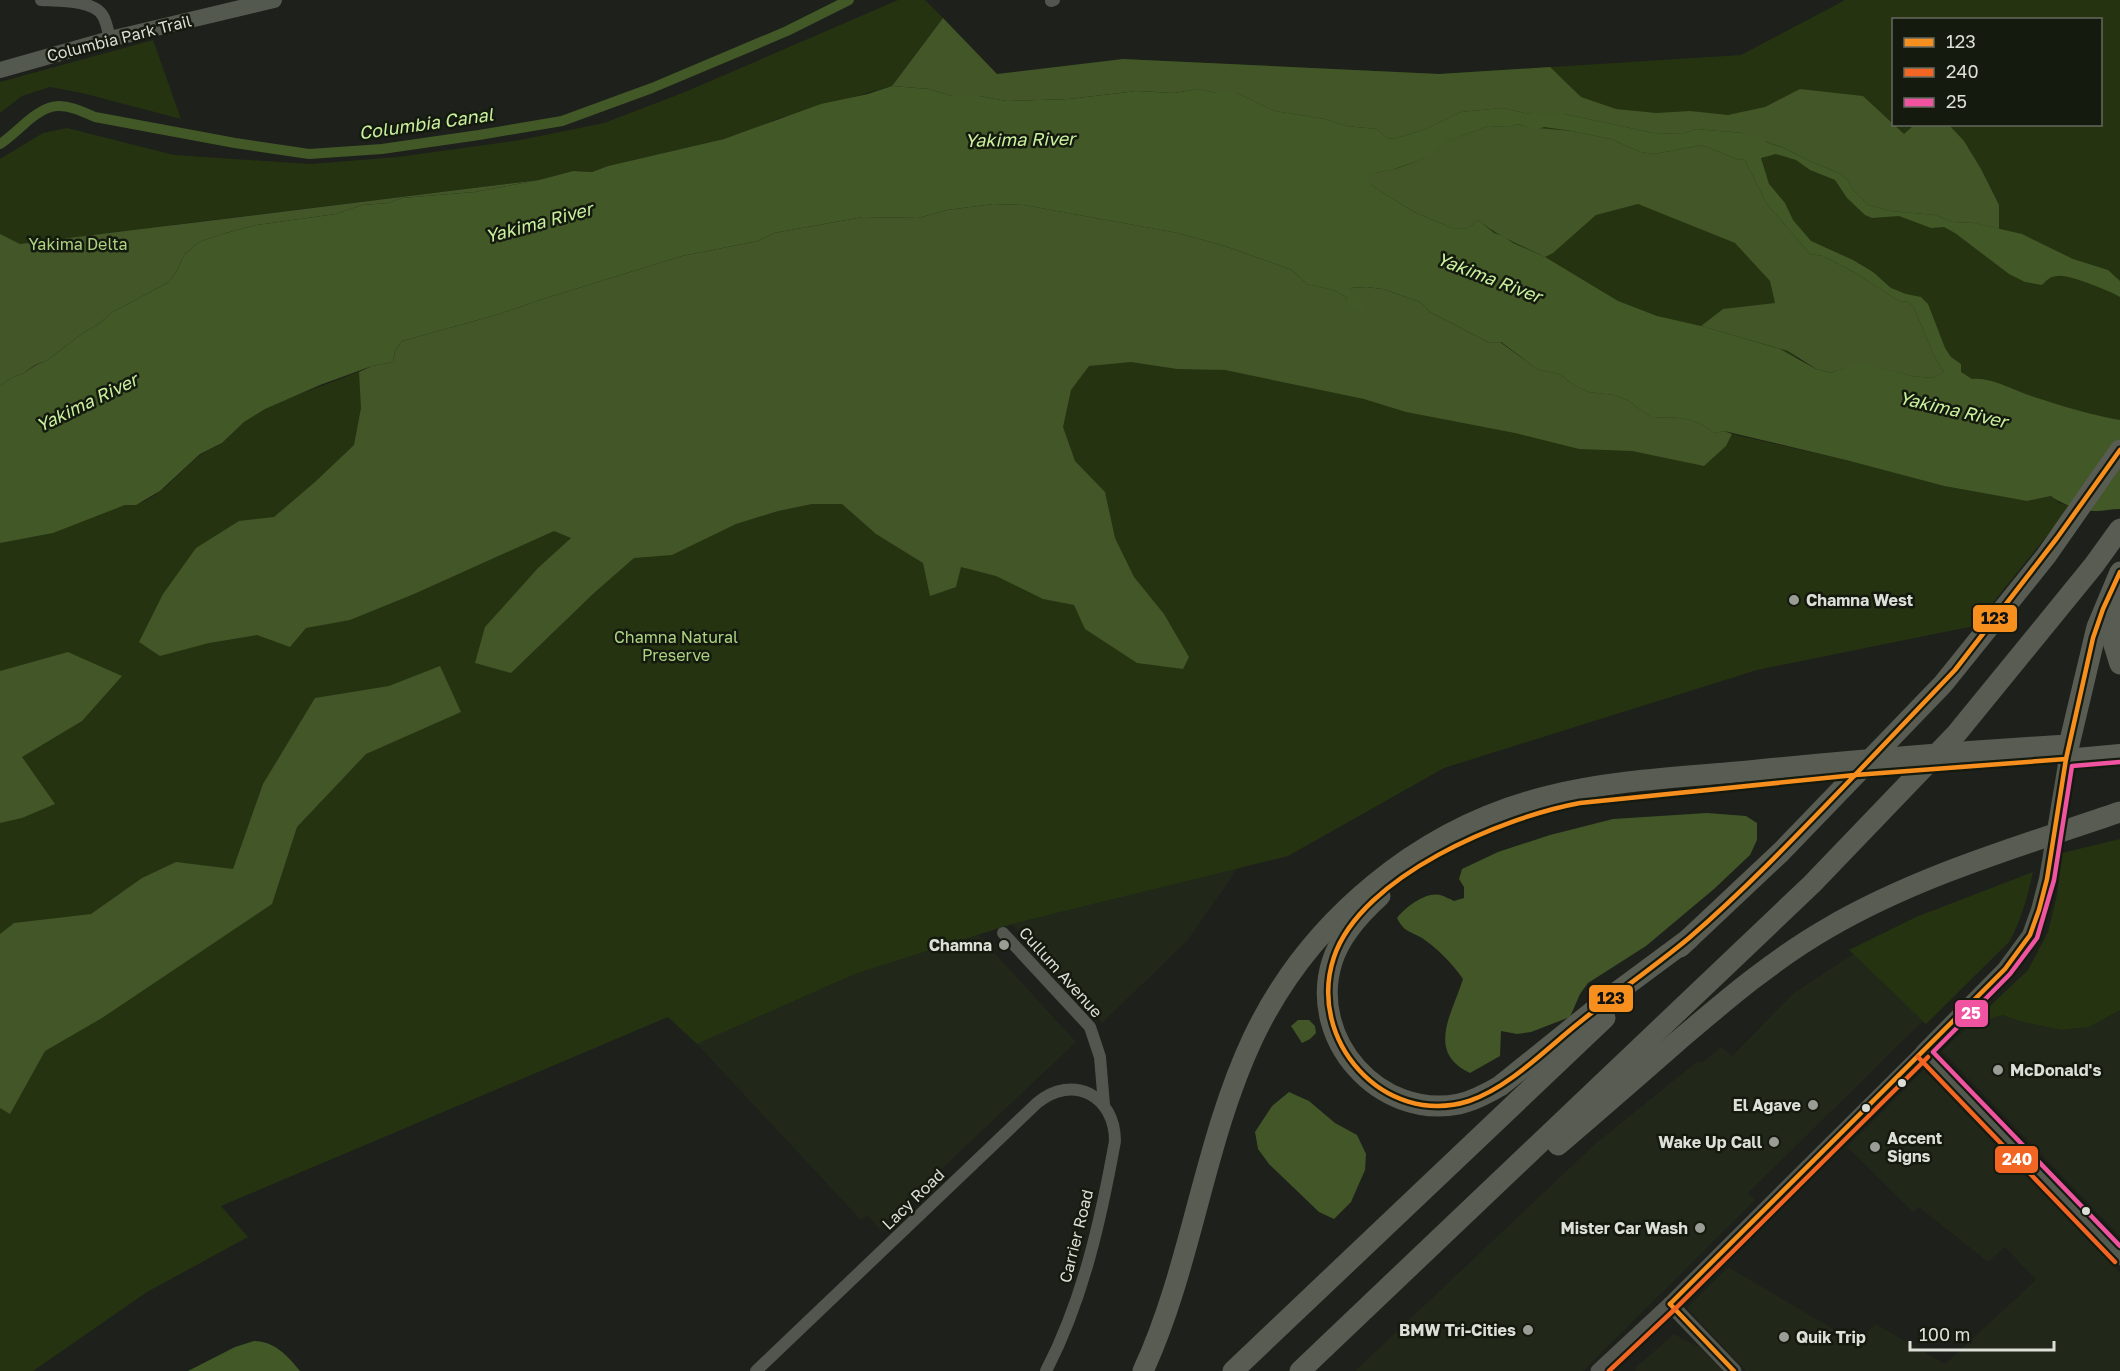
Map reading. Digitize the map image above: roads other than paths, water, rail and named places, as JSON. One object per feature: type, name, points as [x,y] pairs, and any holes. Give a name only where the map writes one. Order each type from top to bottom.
[{"type":"highway","points":[[1233,1371],[1781,852],[1943,684],[2046,556],[2120,450]]},
{"type":"highway","points":[[1300,1371],[1812,884],[1957,733],[2094,565],[2120,529]]},
{"type":"highway","points":[[2118,576],[2110,612],[2110,632],[2120,664]]},
{"type":"highway","points":[[2067,752],[2095,633],[2118,576]]},
{"type":"highway","points":[[2067,752],[2120,741]]},
{"type":"highway","points":[[1143,1371],[1163,1319],[1224,1114],[1252,1041],[1284,982],[1304,955],[1350,905],[1394,869],[1441,838],[1493,814],[1548,796],[1612,785],[1811,772],[1981,757],[2067,752],[2120,754]]},
{"type":"highway","points":[[1690,938],[1613,995],[1507,1081],[1488,1093],[1459,1104],[1440,1106],[1418,1104],[1386,1093],[1357,1070],[1336,1040],[1330,1021],[1326,999],[1328,978],[1342,940],[1353,924],[1367,908],[1411,873],[1478,835],[1523,818],[1585,802],[1811,772]]},
{"type":"highway","points":[[1382,1295],[1727,999],[1776,961],[1826,928],[1921,882],[2120,812]]},
{"type":"highway","points":[[1983,859],[2120,828]]},
{"type":"main road","name":"Columbia Park Trail","points":[[0,70],[110,39],[274,0]]},
{"type":"main road","points":[[2067,752],[2047,879],[2037,919],[2022,948],[2005,969],[1923,1052],[2120,1257]]},
{"type":"street","points":[[41,0],[86,4],[96,8],[103,16],[110,39]]},
{"type":"street","name":"Cullum Avenue","points":[[1003,933],[1090,1027],[1100,1057],[1104,1105]]},
{"type":"street","points":[[1598,1371],[1670,1304],[1923,1052]]},
{"type":"street","name":"Lacy Road","points":[[756,1371],[1043,1098],[1057,1091],[1075,1089],[1089,1093],[1104,1105]]},
{"type":"street","name":"Carrier Road","points":[[1046,1371],[1066,1329],[1083,1282],[1109,1171],[1115,1130],[1111,1116],[1104,1105]]},
{"type":"street","points":[[1670,1304],[1734,1371]]},
{"type":"water","name":"Yakima River","points":[[892,86],[929,89],[952,96],[979,96],[1007,101],[1069,99],[1137,91],[1174,93],[1198,89],[1216,93],[1237,93],[1274,111],[1325,119],[1346,126],[1377,129],[1387,138],[1393,139],[1424,130],[1461,112],[1502,108],[1530,114],[1565,114],[1653,133],[1683,134],[1696,129],[1742,133],[1763,138],[1766,142],[1839,173],[1848,180],[1852,189],[1868,205],[1890,211],[1935,215],[1952,222],[1974,223],[2022,234],[2073,259],[2108,270],[2120,281],[2120,297],[2063,276],[2055,276],[2042,285],[2025,282],[2009,274],[1944,227],[1931,228],[1899,216],[1872,218],[1865,215],[1847,198],[1835,180],[1810,170],[1796,160],[1776,154],[1761,158],[1769,184],[1785,203],[1793,220],[1811,241],[1853,260],[1873,272],[1891,288],[1921,297],[1928,304],[1945,348],[1951,357],[1961,364],[1961,372],[1972,379],[1995,382],[2055,404],[2120,420],[2120,509],[2091,511],[2066,505],[2051,496],[2027,501],[1944,486],[1724,431],[1714,433],[1700,424],[1685,419],[1652,418],[1629,401],[1615,395],[1589,392],[1559,374],[1537,369],[1501,342],[1490,343],[1430,312],[1420,302],[1383,289],[1350,288],[1365,304],[1364,310],[1348,307],[1346,297],[1334,290],[1307,284],[1292,270],[1225,246],[1178,233],[1024,205],[993,204],[947,210],[918,218],[863,217],[774,233],[758,241],[682,256],[496,315],[402,341],[395,351],[393,362],[372,366],[320,385],[265,409],[244,422],[222,443],[200,454],[160,491],[136,505],[125,505],[53,533],[0,543],[0,386],[46,361],[111,313],[169,282],[184,255],[199,242],[257,225],[336,214],[362,205],[389,203],[402,198],[475,192],[573,171],[592,172],[608,166],[724,139],[821,104],[868,94]],"holes":[[[1517,124],[1536,130],[1544,127],[1572,131],[1611,139],[1641,152],[1654,154],[1702,145],[1745,160],[1767,204],[1810,254],[1823,256],[1856,273],[1899,301],[1908,302],[1914,307],[1933,354],[1944,372],[1933,378],[1911,376],[1860,362],[1831,373],[1816,369],[1780,349],[1657,316],[1618,301],[1545,257],[1494,233],[1478,220],[1469,228],[1454,229],[1414,212],[1372,186],[1368,178],[1423,158],[1437,151],[1447,141],[1488,126],[1508,127]]]},
{"type":"water","points":[[254,1341],[274,1347],[300,1371],[188,1371],[235,1347]]},
{"type":"waterway","name":"Columbia Canal","points":[[0,144],[32,118],[57,106],[74,108],[95,117],[309,154],[382,149],[562,121],[652,88],[787,31],[849,0]]},
{"type":"place","name":"Chamna West","points":[[1794,600]]},
{"type":"place","name":"Chamna","points":[[1004,945]]},
{"type":"place","name":"McDonald's","points":[[1998,1070]]},
{"type":"place","name":"El Agave","points":[[1813,1105]]},
{"type":"place","name":"Wake Up Call","points":[[1774,1142]]},
{"type":"place","name":"Accent Signs","points":[[1875,1147]]},
{"type":"place","name":"Mister Car Wash","points":[[1700,1228]]},
{"type":"place","name":"BMW Tri-Cities","points":[[1528,1330]]},
{"type":"place","name":"Quik Trip","points":[[1784,1337]]},
{"type":"park label","name":"Yakima Delta","points":[[78,244]]},
{"type":"park label","name":"Chamna Natural Preserve","points":[[676,646]]}]
